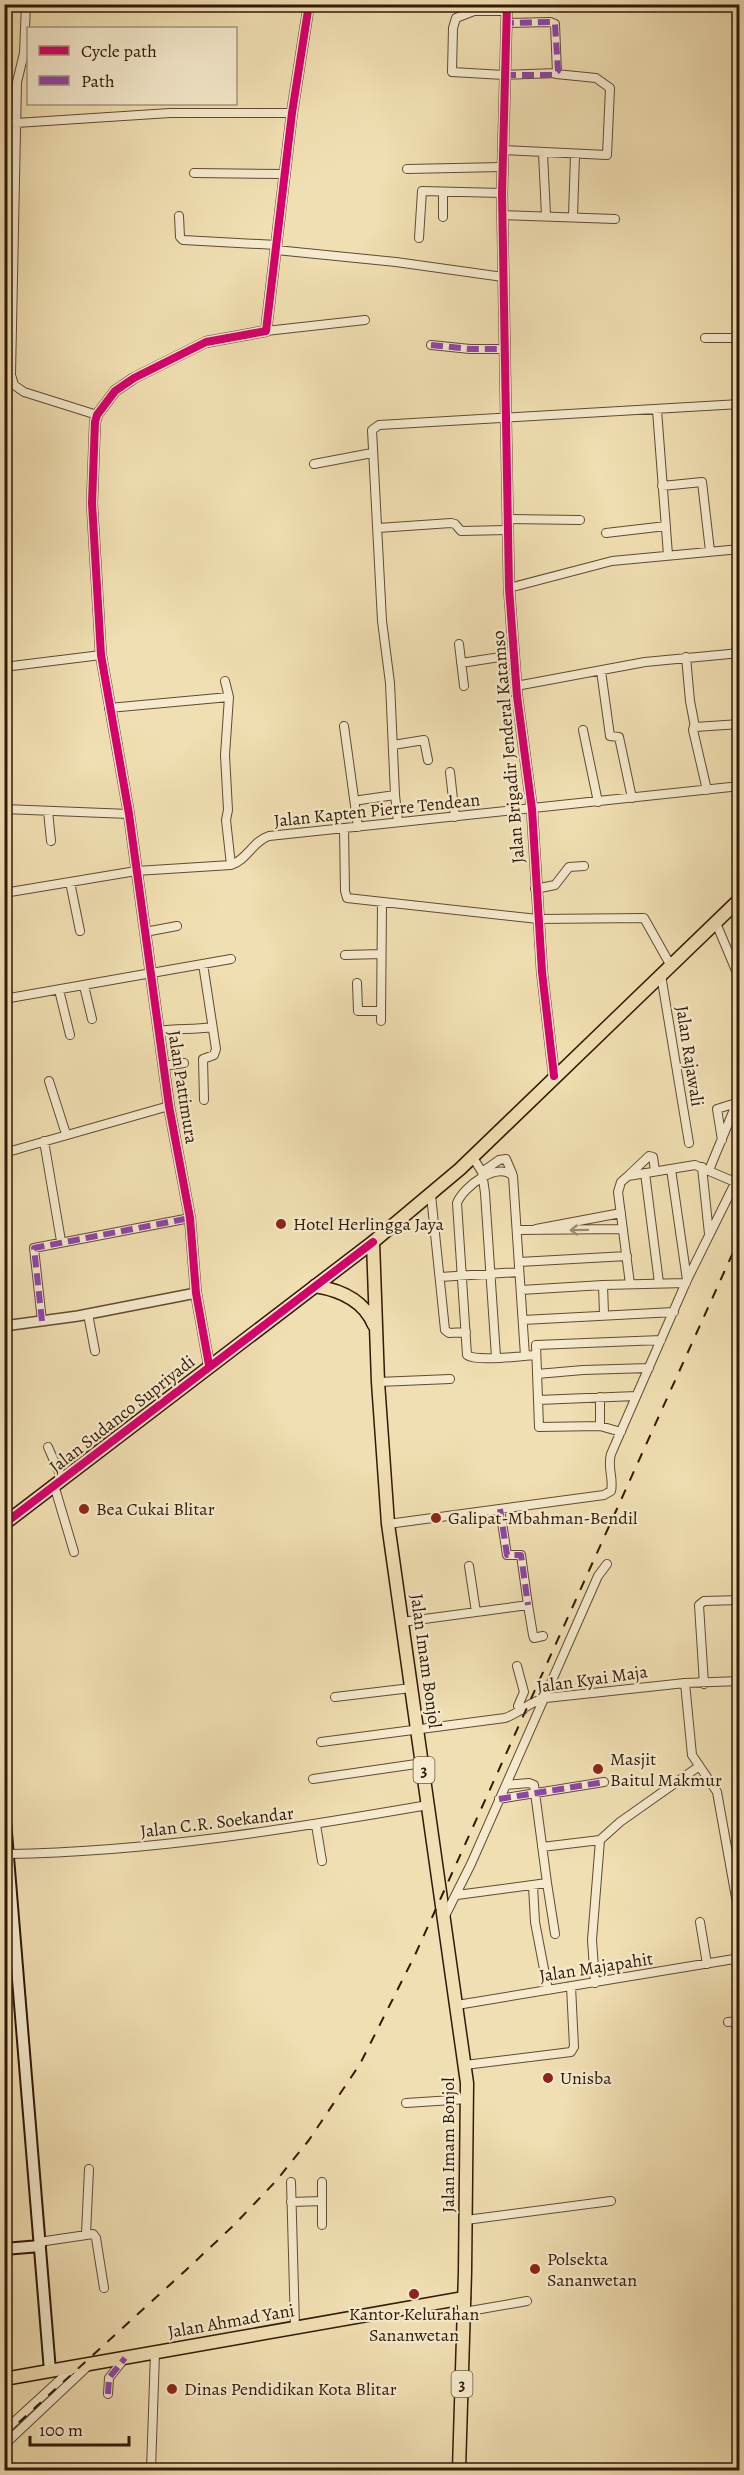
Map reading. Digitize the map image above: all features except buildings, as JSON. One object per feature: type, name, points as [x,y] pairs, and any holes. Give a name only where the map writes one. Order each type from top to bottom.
[{"type":"main road","name":"Jalan Sudanco Supriyadi","points":[[4,1524],[209,1365],[373,1242],[431,1195],[740,899]]},
{"type":"main road","name":"Jalan Imam Bonjol","points":[[373,1242],[378,1382],[388,1524],[457,2005],[468,2099],[464,2298]]},
{"type":"main road","points":[[315,1286],[331,1288],[353,1300],[371,1317],[376,1329]]},
{"type":"main road","points":[[4,1808],[8,1854],[8,1918],[27,2068],[49,2363]]},
{"type":"main road","points":[[4,2249],[39,2244]]},
{"type":"main road","name":"Jalan Ahmad Yani","points":[[4,2379],[49,2363],[75,2366],[464,2298]]},
{"type":"main road","name":"3","points":[[459,2470],[464,2298]]},
{"type":"street","points":[[26,4],[26,61],[17,82],[16,123],[12,380],[19,388],[32,395],[97,415],[114,391],[127,382],[211,341],[266,331],[365,320]]},
{"type":"street","points":[[266,331],[292,113],[309,4]]},
{"type":"street","points":[[502,150],[601,156],[608,154],[611,92],[607,84],[596,78],[556,74],[504,75],[452,72],[453,28],[456,18],[468,12],[507,8]]},
{"type":"street","name":"Jalan Brigadir Jenderal Katamso","points":[[507,8],[501,167],[509,588],[516,686],[532,809],[535,889],[554,1077]]},
{"type":"street","points":[[507,23],[550,22],[555,24],[556,74]]},
{"type":"street","points":[[4,122],[170,112],[292,113]]},
{"type":"street","points":[[543,153],[546,215]]},
{"type":"street","points":[[573,216],[575,155]]},
{"type":"street","points":[[407,169],[501,167]]},
{"type":"street","points":[[194,173],[285,174]]},
{"type":"street","points":[[419,238],[423,191],[502,193]]},
{"type":"street","points":[[443,192],[443,217]]},
{"type":"street","points":[[502,215],[615,219]]},
{"type":"street","points":[[179,216],[180,237],[183,240],[277,247],[502,277]]},
{"type":"street","points":[[705,338],[740,338]]},
{"type":"street","points":[[431,345],[470,349],[504,349]]},
{"type":"street","points":[[398,822],[394,795],[390,683],[382,621],[372,453],[371,434],[375,427],[505,416],[740,404]]},
{"type":"street","points":[[657,410],[668,555]]},
{"type":"street","name":"Jalan Pattimura","points":[[97,415],[92,503],[101,655],[129,814],[169,1106],[190,1218],[196,1293],[209,1365]]},
{"type":"street","points":[[314,464],[372,453]]},
{"type":"street","points":[[662,486],[702,483],[710,551]]},
{"type":"street","points":[[507,519],[580,520]]},
{"type":"street","points":[[378,528],[451,523],[461,531],[507,530]]},
{"type":"street","points":[[606,533],[666,526]]},
{"type":"street","points":[[509,588],[597,564],[740,549]]},
{"type":"street","points":[[459,644],[464,686]]},
{"type":"street","points":[[516,686],[645,662],[740,653]]},
{"type":"street","points":[[4,667],[101,655]]},
{"type":"street","points":[[461,663],[513,655]]},
{"type":"street","points":[[686,657],[693,730],[707,790]]},
{"type":"street","points":[[601,670],[610,736],[619,737],[632,798]]},
{"type":"street","points":[[4,892],[136,871],[231,865],[226,819],[228,810],[225,755],[229,698],[225,681]]},
{"type":"street","points":[[109,708],[229,698]]},
{"type":"street","points":[[694,726],[698,728],[740,724]]},
{"type":"street","points":[[344,726],[358,826]]},
{"type":"street","points":[[583,730],[598,802]]},
{"type":"street","points":[[393,745],[424,740],[428,760]]},
{"type":"street","points":[[450,772],[455,817]]},
{"type":"street","name":"Jalan Kapten Pierre Tendean","points":[[231,865],[241,861],[267,837],[740,786]]},
{"type":"street","points":[[360,800],[394,795]]},
{"type":"street","points":[[4,809],[129,814]]},
{"type":"street","points":[[48,811],[51,841]]},
{"type":"street","points":[[344,828],[345,895],[347,898],[538,919],[645,919],[671,966]]},
{"type":"street","points":[[535,889],[555,885],[568,867],[584,866]]},
{"type":"street","points":[[70,882],[80,931]]},
{"type":"street","points":[[381,1021],[382,903]]},
{"type":"street","points":[[716,923],[740,980]]},
{"type":"street","points":[[145,932],[177,926]]},
{"type":"street","points":[[345,955],[381,954]]},
{"type":"street","points":[[4,999],[231,959]]},
{"type":"street","points":[[203,964],[216,1053],[203,1059],[204,1100]]},
{"type":"street","name":"Jalan Rajawali","points":[[661,975],[689,1143]]},
{"type":"street","points":[[357,983],[358,1011],[381,1011]]},
{"type":"street","points":[[84,986],[92,1018]]},
{"type":"street","points":[[59,990],[70,1035]]},
{"type":"street","points":[[159,1030],[179,1027],[184,1030],[212,1027]]},
{"type":"street","points":[[164,1066],[184,1063]]},
{"type":"street","points":[[49,1081],[66,1134]]},
{"type":"street","points":[[722,1141],[717,1109],[738,1099]]},
{"type":"street","points":[[709,1235],[706,1168],[722,1141],[738,1099]]},
{"type":"street","points":[[4,1153],[169,1106]]},
{"type":"street","points":[[44,1140],[61,1242]]},
{"type":"street","points":[[630,1284],[619,1187],[648,1156],[653,1157],[656,1171]]},
{"type":"street","points":[[473,1157],[481,1173],[496,1357]]},
{"type":"street","points":[[525,1356],[512,1173],[506,1159],[499,1160],[481,1173],[457,1203],[468,1357],[496,1357],[525,1356],[536,1355]]},
{"type":"street","points":[[628,1176],[695,1165],[735,1182]]},
{"type":"street","points":[[671,1169],[687,1282]]},
{"type":"street","points":[[481,1173],[512,1173]]},
{"type":"street","points":[[645,1173],[658,1283]]},
{"type":"street","points":[[388,1524],[609,1493],[612,1485],[609,1459],[687,1282],[740,1173]]},
{"type":"street","points":[[431,1195],[445,1330],[449,1333],[466,1332]]},
{"type":"street","points":[[534,1229],[621,1214]]},
{"type":"street","points":[[42,1321],[34,1248],[190,1218]]},
{"type":"street","points":[[517,1230],[623,1229]]},
{"type":"street","points":[[519,1262],[627,1256]]},
{"type":"street","points":[[440,1277],[519,1272]]},
{"type":"street","points":[[520,1290],[687,1282]]},
{"type":"street","points":[[603,1285],[604,1314]]},
{"type":"street","points":[[4,1326],[88,1314],[196,1293]]},
{"type":"street","points":[[523,1320],[674,1312]]},
{"type":"street","points":[[88,1314],[95,1351]]},
{"type":"street","points":[[524,1346],[662,1340]]},
{"type":"street","points":[[536,1345],[539,1427],[600,1426],[621,1432]]},
{"type":"street","points":[[537,1374],[649,1368]]},
{"type":"street","points":[[378,1382],[450,1379]]},
{"type":"street","points":[[538,1400],[636,1396]]},
{"type":"street","points":[[600,1397],[600,1426]]},
{"type":"street","points":[[48,1447],[74,1552]]},
{"type":"street","points":[[500,1509],[507,1554],[521,1556],[534,1638],[543,1636]]},
{"type":"street","points":[[444,1918],[546,1698],[598,1576],[607,1564]]},
{"type":"street","points":[[469,1566],[476,1612]]},
{"type":"street","points":[[704,1684],[699,1605],[704,1601],[740,1600]]},
{"type":"street","points":[[402,1622],[528,1605]]},
{"type":"street","points":[[517,1666],[524,1692],[518,1706],[523,1710]]},
{"type":"street","name":"Jalan Kyai Maja","points":[[321,1742],[505,1718],[523,1710],[530,1703],[546,1698],[685,1683],[740,1681]]},
{"type":"street","points":[[685,1683],[691,1745],[700,1769],[717,1792],[740,1920]]},
{"type":"street","points":[[335,1697],[411,1688]]},
{"type":"street","points":[[313,1779],[423,1763]]},
{"type":"street","points":[[542,1847],[600,1840],[620,1822],[700,1769]]},
{"type":"street","points":[[500,1799],[604,1782]]},
{"type":"street","points":[[506,1785],[532,1783],[536,1794],[555,1934]]},
{"type":"street","name":"Jalan C.R. Soekandar","points":[[8,1854],[102,1851],[316,1825],[428,1805]]},
{"type":"street","points":[[316,1825],[322,1861]]},
{"type":"street","points":[[595,1983],[592,1940],[600,1840]]},
{"type":"street","points":[[457,1894],[547,1883]]},
{"type":"street","points":[[533,1886],[536,1922],[548,1990]]},
{"type":"street","points":[[700,1922],[707,1964]]},
{"type":"street","name":"Jalan Majapahit","points":[[457,2005],[740,1958]]},
{"type":"street","points":[[465,2065],[573,2050],[571,1986]]},
{"type":"street","points":[[728,2022],[740,2021]]},
{"type":"street","points":[[406,2103],[468,2099]]},
{"type":"street","points":[[86,2234],[89,2169]]},
{"type":"street","points":[[291,2182],[295,2327]]},
{"type":"street","points":[[322,2182],[322,2225]]},
{"type":"street","points":[[291,2202],[322,2201]]},
{"type":"street","points":[[466,2220],[611,2201]]},
{"type":"street","points":[[39,2244],[93,2234],[96,2238],[104,2288]]},
{"type":"street","points":[[464,2312],[527,2301]]},
{"type":"street","points":[[152,2470],[155,2353]]},
{"type":"street","points":[[108,2394],[109,2378],[125,2358]]},
{"type":"street","points":[[4,2445],[91,2363]]},
{"type":"street","points":[[4,2431],[75,2366]]},
{"type":"railway","points":[[4,2436],[234,2225],[276,2181],[309,2140],[360,2064],[415,1955],[740,1237]]},
{"type":"marked path","points":[[504,75],[553,75],[558,71],[555,24],[550,22],[507,23]]},
{"type":"marked path","points":[[431,345],[470,349],[504,349]]},
{"type":"marked path","points":[[42,1321],[34,1248],[190,1218]]},
{"type":"marked path","points":[[500,1509],[507,1555],[521,1555],[528,1605]]},
{"type":"marked path","points":[[499,1799],[604,1782]]},
{"type":"marked path","points":[[108,2394],[109,2378],[125,2358]]},
{"type":"cycle path","points":[[209,1365],[196,1293],[190,1218],[169,1106],[129,814],[101,655],[92,503],[95,422],[97,415],[115,391],[134,378],[206,342],[266,331],[292,113],[309,4]]},
{"type":"cycle path","points":[[507,4],[502,193],[509,588],[517,696],[532,809],[542,972],[554,1076]]},
{"type":"cycle path","points":[[4,1524],[373,1242]]},
{"type":"place","name":"Hotel Herlingga Jaya","points":[[281,1224]]},
{"type":"place","name":"Bea Cukai Blitar","points":[[84,1509]]},
{"type":"place","name":"Galipat-Mbahman-Bendil","points":[[436,1518]]},
{"type":"place","name":"Masjit Baitul Makmur","points":[[598,1769]]},
{"type":"place","name":"Unisba","points":[[548,2078]]},
{"type":"place","name":"Polsekta Sananwetan","points":[[535,2269]]},
{"type":"place","name":"Kantor Kelurahan Sananwetan","points":[[414,2294]]},
{"type":"place","name":"Dinas Pendidikan Kota Blitar","points":[[172,2389]]}]
